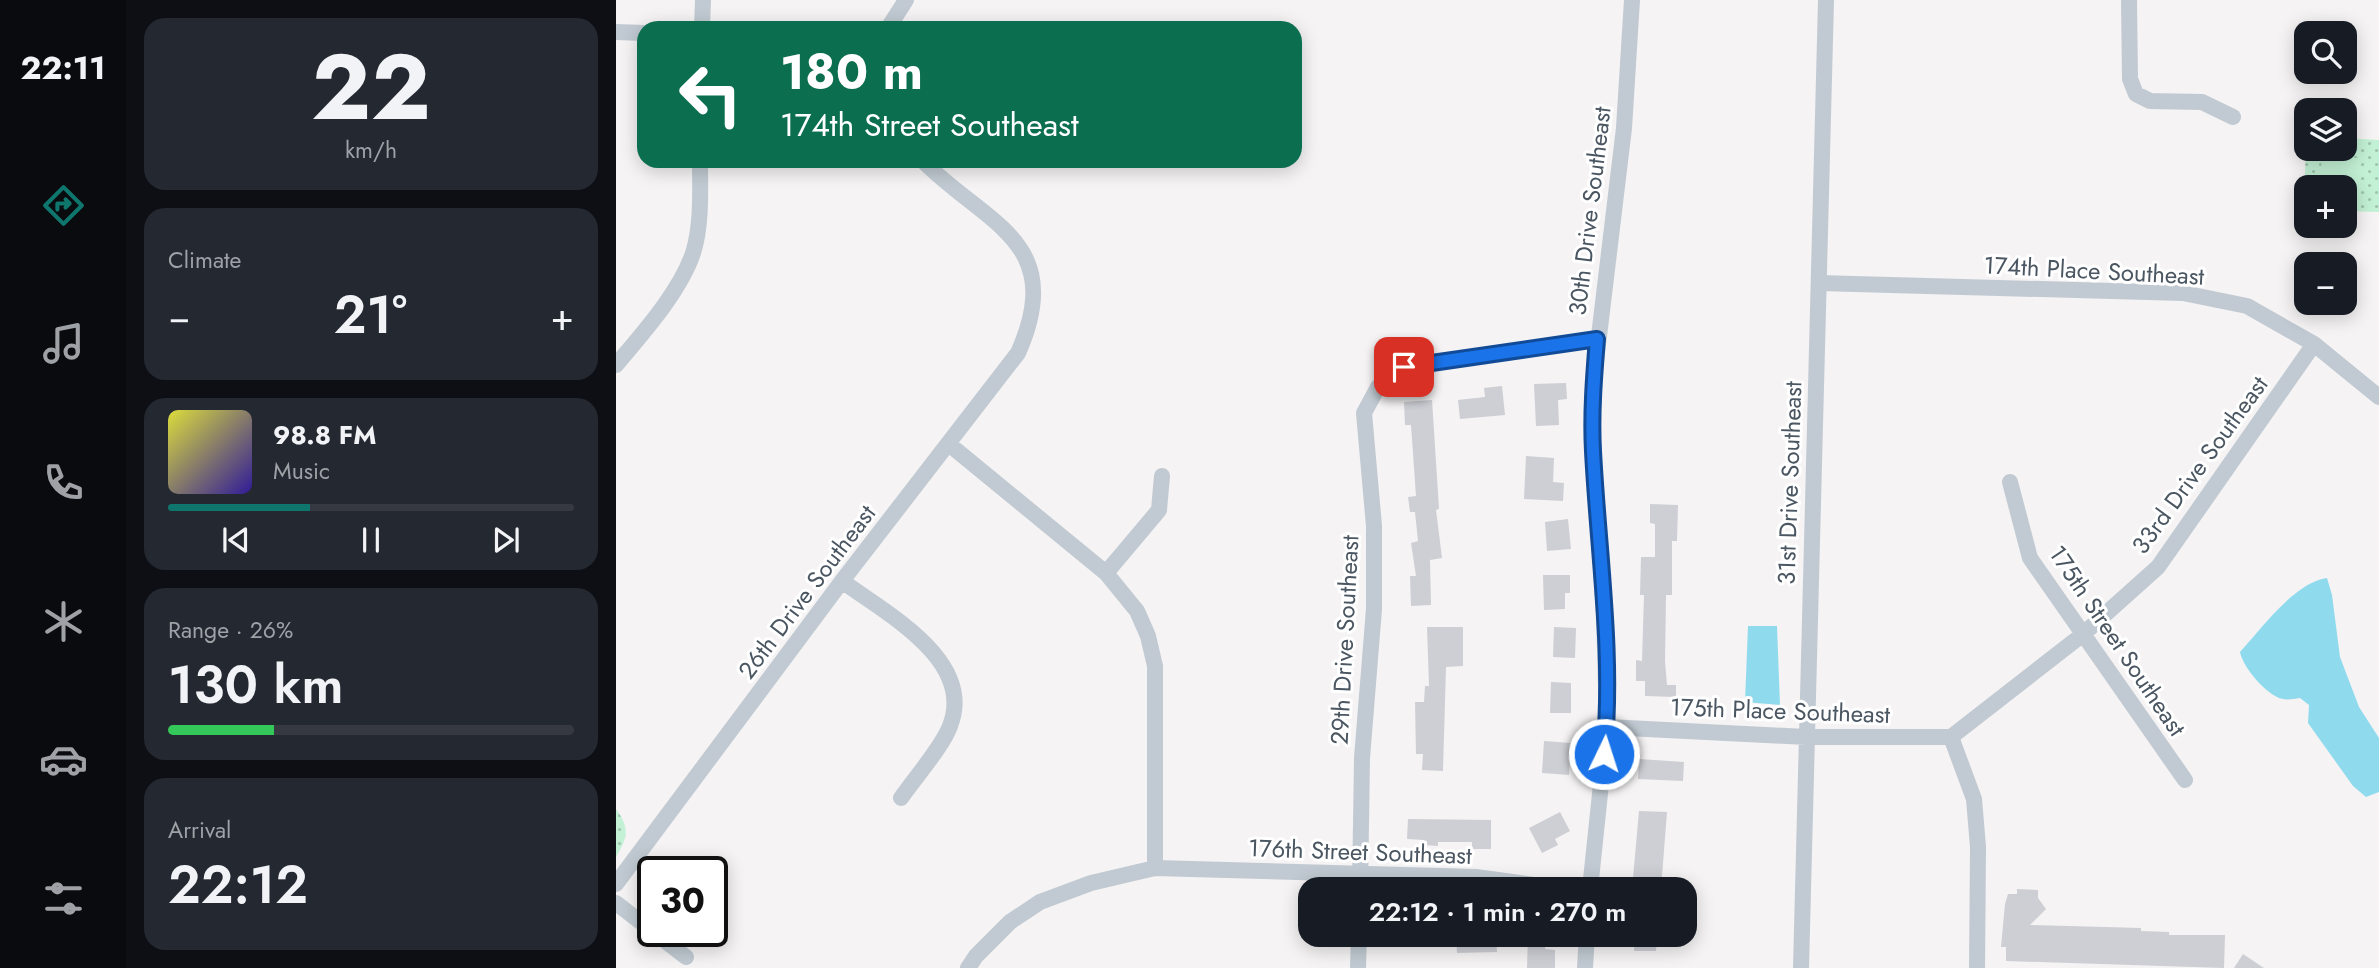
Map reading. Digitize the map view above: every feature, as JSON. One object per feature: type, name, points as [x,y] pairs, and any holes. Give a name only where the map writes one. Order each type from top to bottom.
[{"type":"street","points":[[702,21],[703,0]]},
{"type":"street","points":[[892,21],[906,0]]},
{"type":"street","name":"30th Drive Southeast","points":[[1591,877],[1607,727],[1604,612],[1593,448],[1597,339],[1624,128],[1632,0]]},
{"type":"street","name":"31st Drive Southeast","points":[[1801,968],[1826,0]]},
{"type":"street","points":[[2129,0],[2130,79],[2136,94],[2150,101],[2202,102],[2233,117]]},
{"type":"street","points":[[616,32],[637,33]]},
{"type":"street","points":[[616,365],[662,310],[693,253],[699,206],[700,168]]},
{"type":"street","name":"26th Drive Southeast","points":[[616,884],[842,582],[950,445],[1018,353],[1031,326],[1031,278],[1022,250],[994,217],[932,168]]},
{"type":"street","name":"174th Place Southeast","points":[[1819,283],[2183,293],[2247,306],[2314,344],[2379,397]]},
{"type":"street","name":"29th Drive Southeast","points":[[1360,877],[1362,758],[1374,609],[1374,526],[1364,414],[1377,387],[1404,367],[1597,339]]},
{"type":"street","name":"33rd Drive Southeast","points":[[1951,737],[2082,635],[2158,567],[2314,344]]},
{"type":"street","points":[[950,445],[1106,573],[1137,611],[1148,636],[1155,666],[1155,868]]},
{"type":"street","points":[[1106,573],[1159,510],[1162,476]]},
{"type":"street","name":"175th Street Southeast","points":[[2010,482],[2030,558],[2185,780]]},
{"type":"street","points":[[842,582],[932,649],[949,674],[954,699],[950,726],[901,798]]},
{"type":"street","name":"175th Place Southeast","points":[[1607,727],[1806,737],[1951,737]]},
{"type":"street","points":[[1951,737],[1974,799],[1978,847],[1977,968]]},
{"type":"street","name":"176th Street Southeast","points":[[968,968],[1010,922],[1040,902],[1091,883],[1155,868],[1298,878]]},
{"type":"street","points":[[616,903],[686,957]]},
{"type":"street","points":[[1359,947],[1359,968]]},
{"type":"street","points":[[1585,968],[1586,947]]},
{"type":"green space","points":[[2357,139],[2379,140],[2379,212],[2357,211],[2357,175],[2305,175],[2305,161],[2357,161]]},
{"type":"green space","points":[[2359,158],[2358,186],[2357,175],[2321,175],[2322,161],[2357,161]]},
{"type":"green space","points":[[616,809],[624,822],[626,833],[616,857]]},
{"type":"water","points":[[2327,578],[2332,595],[2340,657],[2359,707],[2379,738],[2379,792],[2366,797],[2353,786],[2308,723],[2309,705],[2300,698],[2283,699],[2272,694],[2249,671],[2240,652],[2291,597],[2315,581]]},
{"type":"water","points":[[1748,626],[1777,626],[1780,705],[1745,702]]},
{"type":"building","points":[[1566,383],[1567,399],[1558,400],[1559,425],[1536,426],[1534,384]]},
{"type":"building","points":[[1502,386],[1505,415],[1460,419],[1458,400],[1485,397],[1484,388]]},
{"type":"building","points":[[1432,400],[1439,509],[1436,510],[1442,558],[1430,560],[1431,605],[1411,606],[1410,576],[1416,576],[1411,543],[1418,541],[1415,512],[1410,512],[1408,497],[1416,496],[1411,425],[1405,425],[1404,402]]},
{"type":"building","points":[[1526,456],[1554,458],[1553,482],[1564,483],[1563,501],[1524,499]]},
{"type":"building","points":[[1650,504],[1678,505],[1677,541],[1672,541],[1672,595],[1666,595],[1665,661],[1667,685],[1676,685],[1676,697],[1645,696],[1645,681],[1636,681],[1636,660],[1642,661],[1644,595],[1640,595],[1641,557],[1655,557],[1655,524],[1650,523]]},
{"type":"building","points":[[1568,519],[1571,549],[1547,551],[1545,522]]},
{"type":"building","points":[[1543,575],[1570,575],[1570,593],[1565,593],[1565,609],[1544,610]]},
{"type":"building","points":[[1427,627],[1463,627],[1463,666],[1446,667],[1443,771],[1422,770],[1423,754],[1416,754],[1415,702],[1424,702],[1425,686],[1429,686]]},
{"type":"building","points":[[1554,627],[1576,628],[1575,658],[1553,657]]},
{"type":"building","points":[[1551,682],[1571,683],[1571,713],[1550,713]]},
{"type":"building","points":[[1544,741],[1571,743],[1569,775],[1542,773]]},
{"type":"building","points":[[1639,759],[1684,762],[1683,781],[1638,779]]},
{"type":"building","points":[[1639,811],[1667,812],[1662,877],[1633,877]]},
{"type":"building","points":[[1560,812],[1570,831],[1555,839],[1558,845],[1542,853],[1529,828]]},
{"type":"building","points":[[1408,819],[1491,820],[1491,849],[1472,849],[1472,842],[1438,842],[1438,846],[1424,845],[1424,840],[1407,839]]},
{"type":"building","points":[[2017,889],[2038,890],[2038,898],[2046,909],[2030,925],[2141,928],[2141,931],[2169,932],[2169,935],[2225,935],[2224,968],[2006,961],[2006,947],[2001,947],[2005,904],[2008,894],[2017,894]]},
{"type":"building","points":[[1457,947],[1497,947],[1497,952],[1457,953]]},
{"type":"building","points":[[1528,947],[1555,950],[1555,968],[1527,968]]},
{"type":"building","points":[[1634,947],[1656,947],[1656,951],[1634,951]]},
{"type":"building","points":[[2243,954],[2264,968],[2234,968]]},
{"type":"route","points":[[1404,367],[1597,339],[1593,386],[1593,448],[1604,612],[1607,727],[1604,754]]}]
